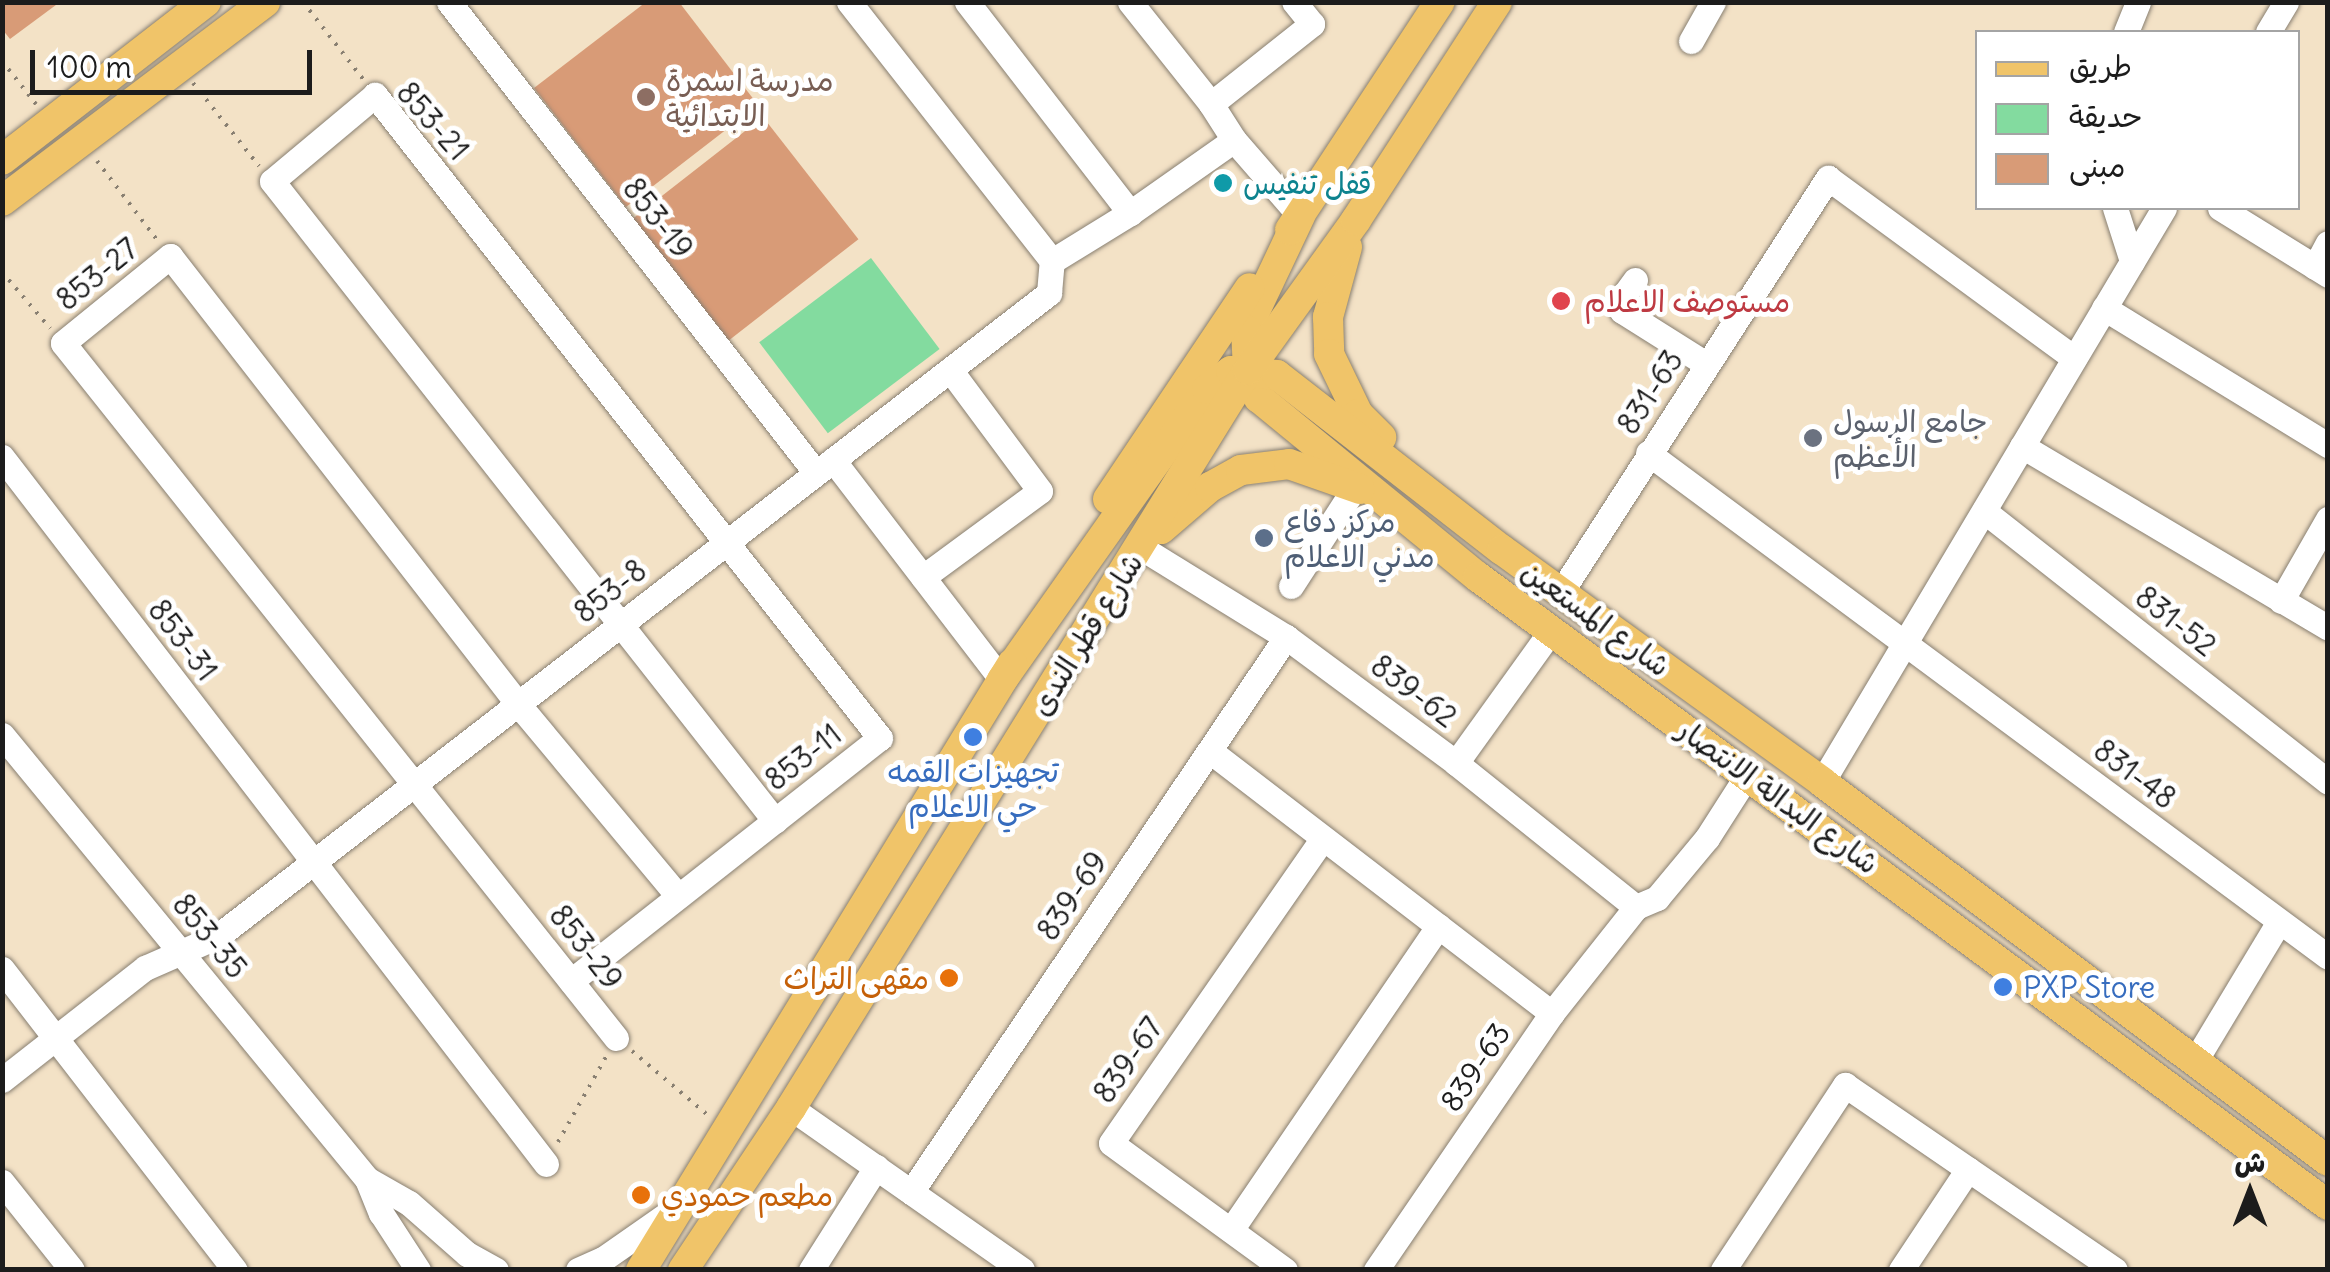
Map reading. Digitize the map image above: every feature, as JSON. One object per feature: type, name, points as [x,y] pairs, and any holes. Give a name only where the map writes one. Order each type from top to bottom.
[{"type":"main road","points":[[2,201],[265,2]]},
{"type":"main road","name":"شارع قطر الندى","points":[[641,1270],[1002,680],[1131,460],[1300,216],[1440,2]]},
{"type":"main road","name":"شارع قطر الندى","points":[[690,1258],[791,1108],[1248,370],[1356,220],[1497,2]]},
{"type":"main road","points":[[2,160],[196,11],[208,45]]},
{"type":"main road","points":[[1002,680],[1206,389],[1232,371],[1248,370],[1246,330],[1300,216]]},
{"type":"main road","points":[[1356,220],[1328,316],[1329,354],[1358,414],[1457,514]]},
{"type":"main road","name":"شارع البدالة الانتصار","points":[[1248,370],[1259,398],[1478,577],[2328,1205]]},
{"type":"main road","name":"شارع المستعين","points":[[1248,370],[1278,375],[1502,550],[1822,782],[2328,1161]]},
{"type":"main road","points":[[1140,547],[1210,487],[1241,470],[1289,464],[1390,503]]},
{"type":"main road","points":[[1478,577],[1502,550]]},
{"type":"main road","points":[[690,1258],[689,1233],[678,1209],[718,1216]]},
{"type":"street","name":"853-19","points":[[449,2],[825,466],[923,577],[1002,680]]},
{"type":"street","points":[[849,2],[1052,261],[1130,213],[1234,140]]},
{"type":"street","points":[[967,2],[1130,213]]},
{"type":"street","points":[[1130,2],[1211,104],[1234,140],[1300,216]]},
{"type":"street","points":[[1211,104],[1312,24],[1294,2]]},
{"type":"street","points":[[1691,41],[1713,2]]},
{"type":"street","points":[[2127,30],[2138,2]]},
{"type":"street","points":[[2269,30],[2286,2]]},
{"type":"street","name":"853-21","points":[[272,181],[375,95],[725,543]]},
{"type":"street","name":"831-63","points":[[1561,592],[1828,178],[2074,358]]},
{"type":"street","points":[[272,181],[775,820]]},
{"type":"street","points":[[2116,210],[2132,260]]},
{"type":"street","points":[[1822,782],[2163,210]]},
{"type":"street","points":[[2223,210],[2321,271],[2328,244]]},
{"type":"street","name":"853-27","points":[[414,784],[63,343],[170,256],[518,704],[678,896]]},
{"type":"street","name":"853-8","points":[[2,1080],[146,968],[209,942],[950,370],[1048,293],[1052,261]]},
{"type":"street","points":[[1635,280],[1622,298],[1622,311],[1706,364]]},
{"type":"street","points":[[2104,308],[2328,445]]},
{"type":"street","points":[[923,577],[1040,490],[950,370]]},
{"type":"street","points":[[2022,446],[2328,628]]},
{"type":"street","name":"831-48","points":[[1648,453],[2328,957]]},
{"type":"street","name":"853-31","points":[[2,456],[546,1164]]},
{"type":"street","points":[[1291,586],[1355,487]]},
{"type":"street","name":"831-52","points":[[1984,511],[2328,782]]},
{"type":"street","points":[[2281,600],[2328,519]]},
{"type":"street","name":"853-11","points":[[571,981],[880,738],[725,543]]},
{"type":"street","name":"839-62","points":[[1140,547],[1286,638],[1456,763],[1636,907]]},
{"type":"street","points":[[1456,763],[1551,630]]},
{"type":"street","name":"839-69","points":[[911,1192],[1286,638]]},
{"type":"street","name":"853-35","points":[[2,735],[367,1179],[381,1212],[418,1270]]},
{"type":"street","points":[[1210,751],[1552,1013]]},
{"type":"street","name":"839-63","points":[[1376,1270],[1552,1013],[1636,907],[1657,898],[1707,838],[1748,774]]},
{"type":"street","name":"853-29","points":[[414,784],[616,1038]]},
{"type":"street","name":"839-67","points":[[1286,1270],[1111,1143],[1323,838]]},
{"type":"street","points":[[2194,1061],[2279,922]]},
{"type":"street","points":[[1231,1230],[1438,926]]},
{"type":"street","points":[[2,969],[235,1270]]},
{"type":"street","points":[[1723,1270],[1845,1085],[2115,1270]]},
{"type":"street","points":[[791,1108],[1022,1270]]},
{"type":"street","points":[[812,1270],[876,1167]]},
{"type":"street","points":[[1901,1270],[1968,1169]]},
{"type":"street","name":"853-35","points":[[367,1179],[409,1203],[467,1254],[496,1270]]},
{"type":"street","points":[[2,1182],[72,1270]]},
{"type":"street","points":[[578,1270],[603,1260],[678,1209]]},
{"type":"street","points":[[2066,1270],[2082,1247]]},
{"type":"path","points":[[304,2],[375,95]]},
{"type":"path","points":[[2,61],[52,124]]},
{"type":"path","points":[[180,66],[272,181]]},
{"type":"path","points":[[82,141],[170,256]]},
{"type":"path","points":[[2,272],[63,343]]},
{"type":"path","points":[[616,1038],[726,1130]]},
{"type":"path","name":"853-29","points":[[546,1164],[616,1038]]},
{"type":"green space","points":[[871,258],[940,349],[828,433],[759,342]]},
{"type":"building","points":[[2,2],[60,2],[10,39],[2,29]]},
{"type":"building","name":"مدرسة اسمرة الابتدائية","points":[[646,2],[679,2],[758,105],[626,207],[534,88]]},
{"type":"building","points":[[763,117],[858,239],[728,341],[633,219]]},
{"type":"place","name":"مدرسة اسمرة الابتدائية","points":[[646,97]]},
{"type":"place","name":"قفل تنفيس","points":[[1223,183]]},
{"type":"place","name":"مستوصف الاعلام","points":[[1561,301]]},
{"type":"place","name":"جامع الرسول الأعظم","points":[[1813,438]]},
{"type":"place","name":"مركز دفاع مدني الاعلام","points":[[1264,538]]},
{"type":"place","name":"تجهيزات القمه حي الاعلام","points":[[973,737]]},
{"type":"place","name":"مقهى التراث","points":[[949,978]]},
{"type":"place","name":"PXP Store","points":[[2003,987]]},
{"type":"place","name":"مطعم حمودي","points":[[641,1195]]}]
